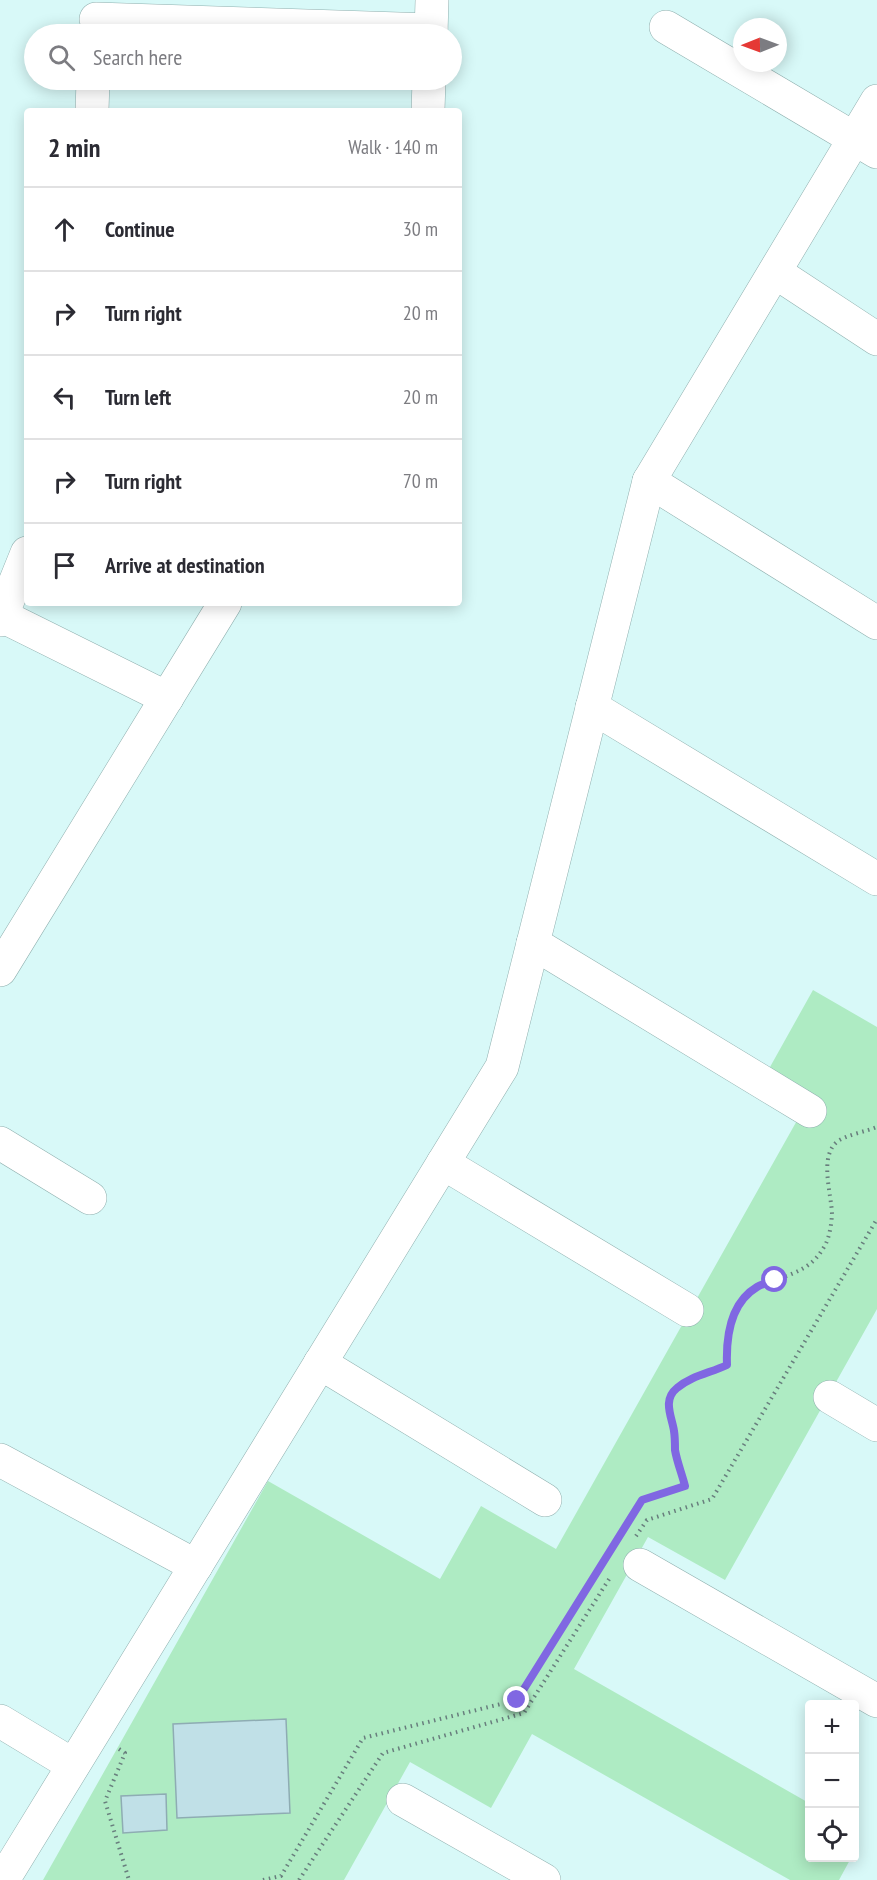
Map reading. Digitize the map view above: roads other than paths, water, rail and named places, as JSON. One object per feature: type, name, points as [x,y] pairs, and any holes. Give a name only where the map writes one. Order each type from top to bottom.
[{"type":"street","points":[[96,18],[431,22]]},
{"type":"street","points":[[666,27],[866,145]]},
{"type":"street","points":[[92,108],[93,90]]},
{"type":"street","points":[[428,108],[429,90]]},
{"type":"street","points":[[3,1880],[502,1067],[649,481],[774,272],[866,145],[877,100]]},
{"type":"street","points":[[774,272],[877,339]]},
{"type":"street","points":[[649,481],[877,623]]},
{"type":"street","points":[[24,560],[1,618],[167,698]]},
{"type":"street","points":[[0,970],[223,606]]},
{"type":"street","points":[[592,707],[877,879]]},
{"type":"street","points":[[533,943],[810,1111]]},
{"type":"street","points":[[0,1143],[90,1198]]},
{"type":"street","points":[[443,1163],[687,1310]]},
{"type":"street","points":[[320,1363],[544,1500]]},
{"type":"street","points":[[830,1397],[877,1425]]},
{"type":"street","points":[[0,1460],[196,1566]]},
{"type":"street","points":[[630,1558],[877,1701]]},
{"type":"street","points":[[0,1721],[73,1765]]},
{"type":"street","points":[[404,1800],[544,1880]]}]
